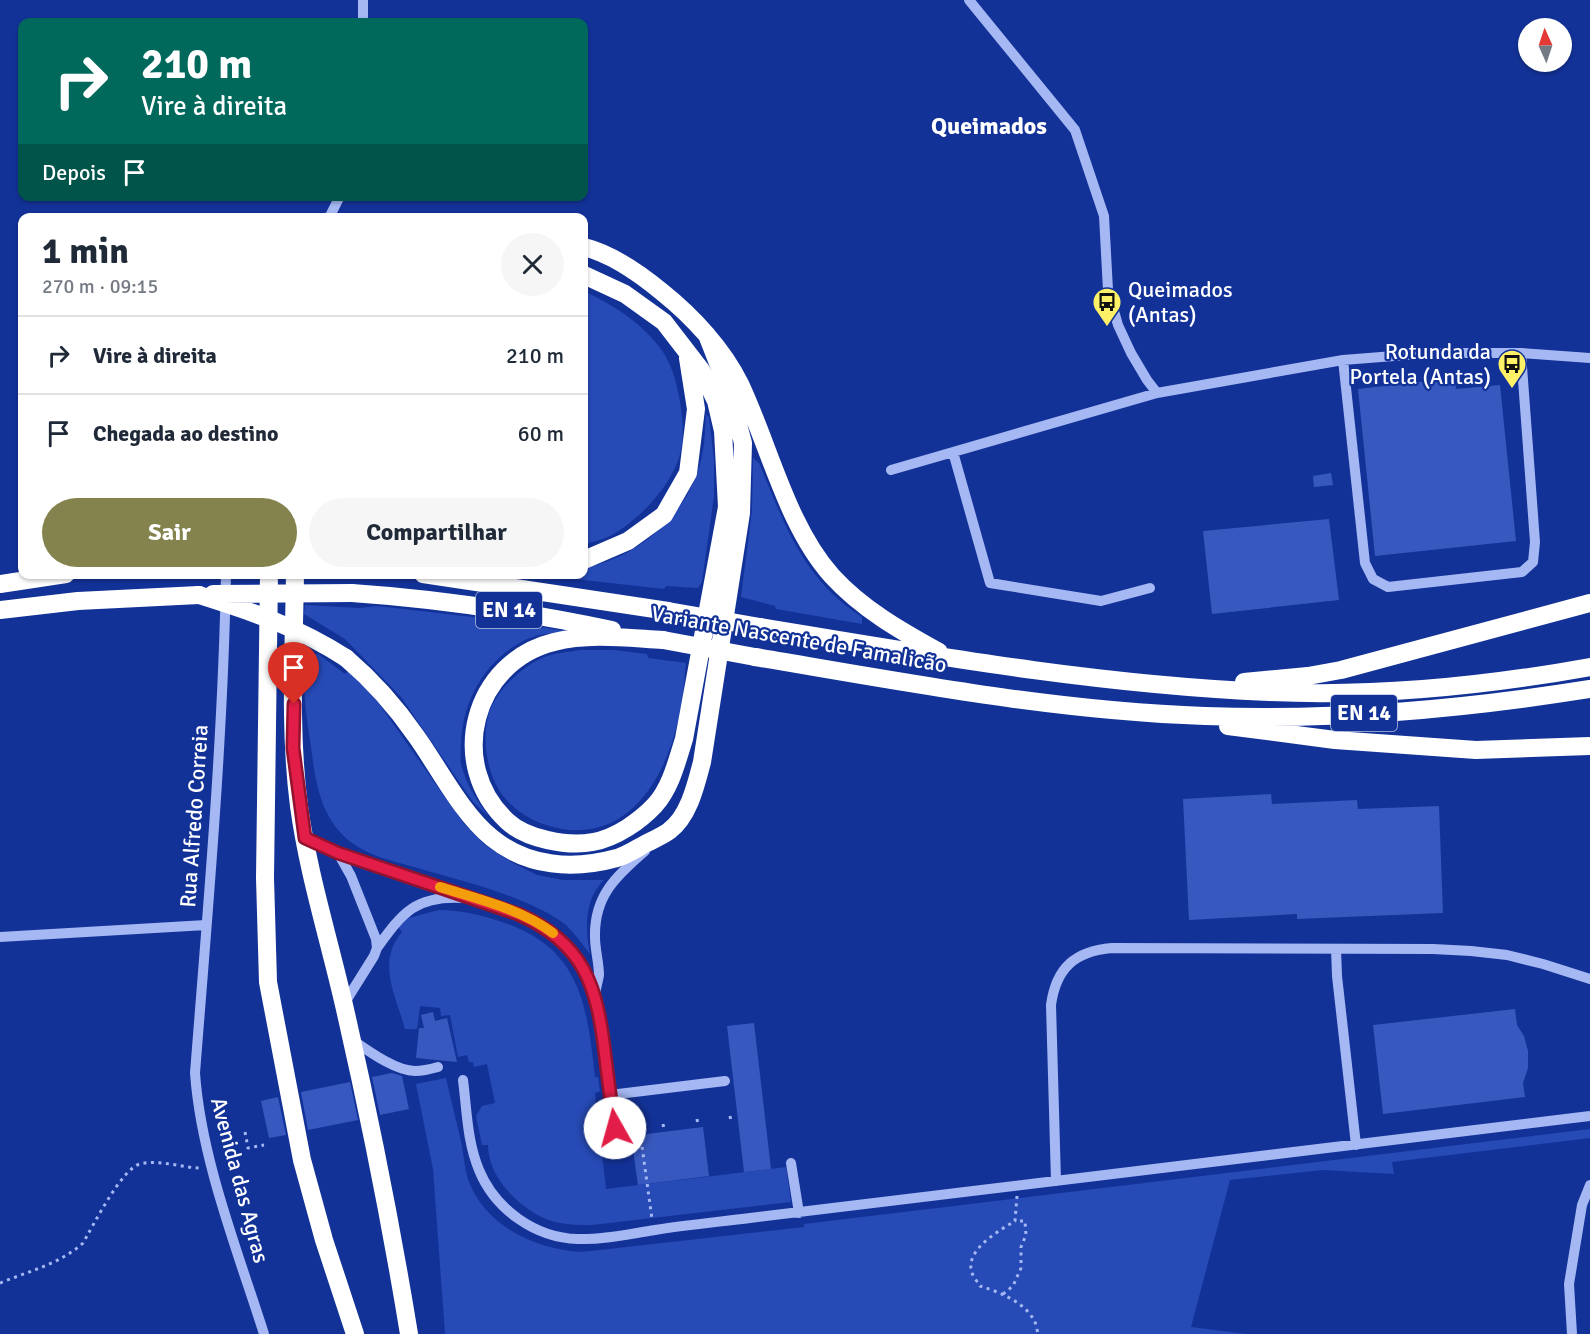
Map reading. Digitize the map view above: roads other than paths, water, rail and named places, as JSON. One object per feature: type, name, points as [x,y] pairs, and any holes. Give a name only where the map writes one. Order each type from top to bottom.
[{"type":"highway","points":[[588,249],[637,271],[686,312],[707,335],[739,382],[804,535],[832,575],[863,604],[902,632],[951,658]]},
{"type":"highway","points":[[588,277],[625,294],[664,322],[701,370],[716,400],[723,431],[727,507],[684,739],[674,773],[656,804],[630,827],[594,842],[560,842],[531,836],[508,822],[488,798],[477,772],[474,743],[477,714],[487,689],[506,666],[530,650],[555,641],[597,637],[663,640]]},
{"type":"highway","points":[[199,595],[282,624],[316,639],[346,658],[390,702],[416,735],[458,798],[492,838],[542,862],[570,866],[594,864],[624,856],[670,831],[683,814],[695,789],[702,762],[741,513],[743,443],[729,391],[707,335]]},
{"type":"highway","points":[[588,558],[628,541],[664,515],[688,473],[696,409],[692,375],[686,351]]},
{"type":"highway","points":[[0,584],[33,579]]},
{"type":"highway","points":[[269,579],[265,878],[269,990],[310,1193],[355,1334]]},
{"type":"highway","points":[[295,579],[293,748],[305,838],[344,1004],[393,1236],[409,1334]]},
{"type":"highway","name":"Variante Nascente de Famalicão","points":[[456,579],[668,611],[951,658],[1105,680],[1187,687],[1317,693],[1437,688],[1545,675],[1590,667]]},
{"type":"highway","name":"Variante Nascente de Famalicão","points":[[0,610],[148,596],[265,592],[403,596],[518,611],[755,657],[954,690],[1046,703],[1207,716],[1345,714],[1491,703],[1590,689]]},
{"type":"highway","points":[[1187,687],[1341,670],[1590,603]]},
{"type":"highway","points":[[1137,712],[1335,740],[1476,750],[1590,746]]},
{"type":"street","points":[[363,0],[363,18]]},
{"type":"street","points":[[969,0],[1075,130],[1104,216],[1108,290],[1118,325],[1131,353],[1157,393]]},
{"type":"street","points":[[891,470],[1157,393],[1343,360],[1432,353],[1521,353],[1590,358]]},
{"type":"street","points":[[1343,360],[1365,563],[1373,579],[1388,587],[1522,572],[1533,562],[1535,542],[1521,353]]},
{"type":"street","points":[[953,452],[990,583],[1101,600],[1150,588]]},
{"type":"street","name":"Rua Alfredo Correia","points":[[0,937],[206,925],[218,760],[226,579]]},
{"type":"street","points":[[595,994],[599,974],[595,938],[596,917],[602,898],[613,882],[630,865],[670,831]]},
{"type":"street","points":[[305,838],[338,853],[479,899],[529,918],[551,932],[569,949],[583,967],[595,994],[602,1023],[615,1128]]},
{"type":"street","points":[[338,853],[351,876],[376,939],[377,948]]},
{"type":"street","points":[[344,1004],[377,948],[401,916],[413,907],[430,900],[450,897],[479,899]]},
{"type":"street","name":"Avenida das Agras","points":[[206,925],[195,1073],[197,1108],[212,1167],[264,1334]]},
{"type":"street","points":[[1056,1181],[1051,1005],[1053,990],[1060,974],[1071,962],[1090,951],[1112,948],[1471,951],[1507,956],[1590,978]]},
{"type":"street","points":[[1336,949],[1356,1145]]},
{"type":"street","points":[[351,1039],[379,1057],[406,1069],[419,1071],[438,1067]]},
{"type":"street","points":[[463,1080],[466,1117],[479,1170],[492,1193],[511,1214],[541,1232],[576,1239],[618,1236],[1590,1116]]},
{"type":"street","points":[[610,1095],[725,1081]]},
{"type":"street","points":[[791,1163],[799,1213]]},
{"type":"street","points":[[1572,1334],[1569,1284],[1582,1205],[1590,1185]]},
{"type":"place","name":"Queimados (Antas)","points":[[1107,328]]},
{"type":"place","name":"Rotunda da Portela (Antas)","points":[[1512,390]]},
{"type":"district","name":"Queimados","points":[[989,126]]}]
